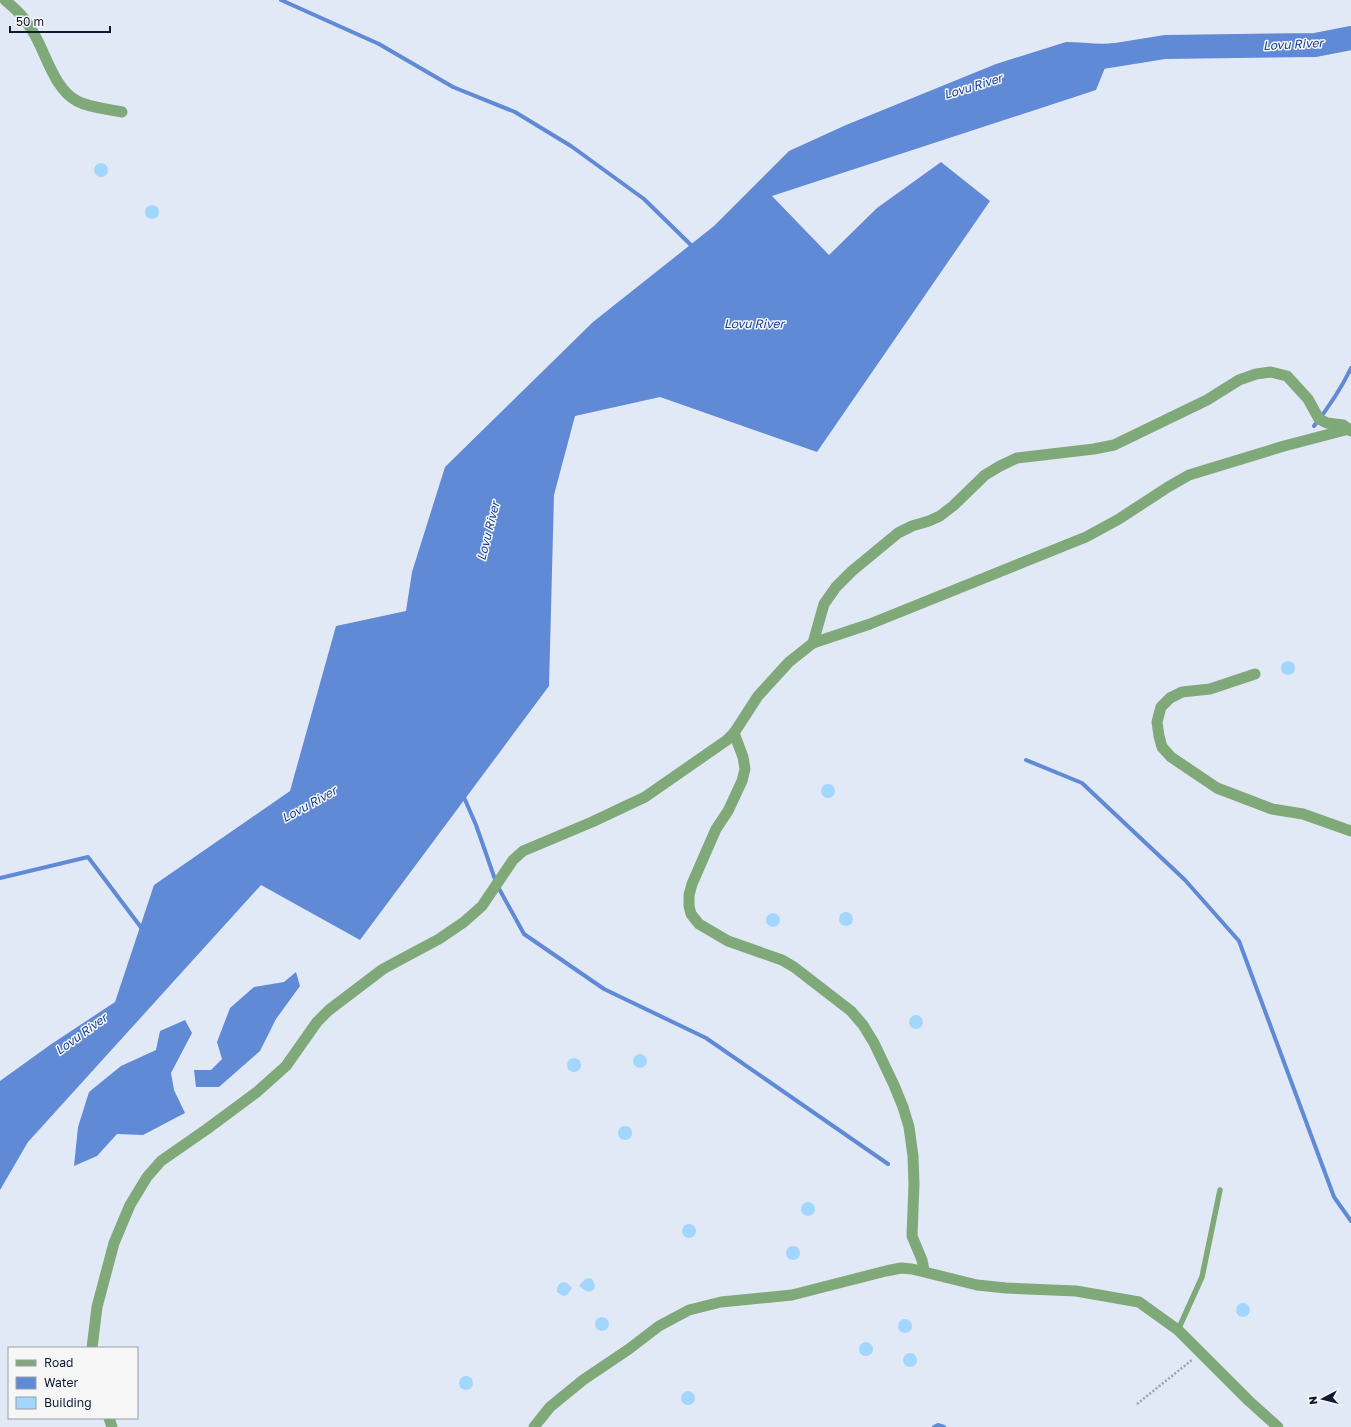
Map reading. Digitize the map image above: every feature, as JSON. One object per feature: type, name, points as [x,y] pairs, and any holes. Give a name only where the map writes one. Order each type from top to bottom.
[{"type":"street","points":[[5,0],[22,14],[44,52],[56,79],[67,94],[78,102],[122,112]]},
{"type":"street","points":[[812,643],[824,604],[836,587],[852,571],[898,533],[912,526],[940,516],[953,506],[985,475],[1017,458],[1094,449],[1114,444],[1207,400],[1239,380],[1256,374],[1271,372],[1286,376],[1308,399],[1319,419],[1343,425],[1350,430]]},
{"type":"street","points":[[92,1347],[98,1307],[114,1244],[130,1205],[161,1160],[207,1129],[257,1092],[286,1066],[317,1022],[355,989],[383,969],[439,939],[464,922],[482,906],[522,851],[592,822],[645,797],[727,740],[734,733],[758,696],[790,662],[812,643],[870,624],[1086,537],[1119,519],[1189,475],[1284,446],[1350,430]]},
{"type":"street","points":[[1255,674],[1210,689],[1182,692],[1170,698],[1161,707],[1157,722],[1162,747],[1171,757],[1218,788],[1272,809],[1303,814],[1351,831]]},
{"type":"street","points":[[734,733],[740,747],[745,769],[737,793],[716,829],[692,884],[689,895],[691,914],[699,924],[728,941],[782,960],[794,967],[851,1011],[863,1024],[894,1085],[909,1127],[913,1156],[914,1184],[912,1236],[922,1260],[924,1270]]},
{"type":"street","points":[[534,1427],[550,1407],[583,1380],[629,1349],[659,1326],[689,1310],[721,1302],[792,1295],[891,1270],[912,1268],[924,1270],[949,1279],[977,1284],[1006,1288],[1076,1291],[1139,1302],[1178,1330],[1249,1401],[1278,1427]]},
{"type":"lane","points":[[1178,1330],[1202,1277],[1220,1190]]},
{"type":"path","points":[[1137,1404],[1201,1352]]},
{"type":"water","name":"Lovu River","points":[[1066,42],[1097,44],[1115,43],[1096,90],[772,196],[829,255],[877,208],[941,162],[990,201],[817,452],[660,397],[575,416],[554,495],[549,686],[360,940],[261,885],[28,1142],[0,1190],[0,1081],[50,1045],[115,1002],[154,885],[290,791],[336,626],[406,611],[412,572],[445,467],[593,322],[714,226],[789,151],[846,125],[996,64]]},
{"type":"water","points":[[296,972],[300,986],[276,1019],[260,1051],[219,1087],[196,1087],[194,1070],[211,1070],[222,1059],[217,1042],[230,1008],[254,987],[284,982]]},
{"type":"water","points":[[185,1020],[192,1033],[171,1073],[174,1090],[185,1113],[143,1135],[117,1134],[97,1156],[74,1166],[78,1127],[89,1092],[121,1066],[156,1050],[160,1031]]},
{"type":"building","points":[[101,163],[106,165],[108,170],[106,175],[101,177],[96,175],[94,170],[96,165]]},
{"type":"building","points":[[152,205],[157,207],[159,212],[157,217],[152,219],[147,217],[145,212],[147,207]]},
{"type":"building","points":[[1288,661],[1293,663],[1295,668],[1293,673],[1288,675],[1283,673],[1281,668],[1283,663]]},
{"type":"building","points":[[828,784],[833,786],[835,791],[833,796],[828,798],[823,796],[821,791],[823,786]]},
{"type":"building","points":[[846,912],[851,914],[853,919],[851,924],[846,926],[841,924],[839,919],[841,914]]},
{"type":"building","points":[[773,913],[778,915],[780,920],[778,925],[773,927],[768,925],[766,920],[768,915]]},
{"type":"building","points":[[916,1015],[921,1017],[923,1022],[921,1027],[916,1029],[911,1027],[909,1022],[911,1017]]},
{"type":"building","points":[[640,1054],[645,1056],[647,1061],[645,1066],[640,1068],[635,1066],[633,1061],[635,1056]]},
{"type":"building","points":[[574,1058],[579,1060],[581,1065],[579,1070],[574,1072],[569,1070],[567,1065],[569,1060]]},
{"type":"building","points":[[625,1126],[630,1128],[632,1133],[630,1138],[625,1140],[620,1138],[618,1133],[620,1128]]},
{"type":"building","points":[[808,1202],[813,1204],[815,1209],[813,1214],[808,1216],[803,1214],[801,1209],[803,1204]]},
{"type":"building","points":[[689,1224],[694,1226],[696,1231],[694,1236],[689,1238],[684,1236],[682,1231],[684,1226]]},
{"type":"building","points":[[793,1246],[798,1248],[800,1253],[798,1258],[793,1260],[788,1258],[786,1253],[788,1248]]},
{"type":"building","points":[[588,1278],[592,1279],[595,1285],[594,1289],[590,1292],[579,1286]]},
{"type":"building","points":[[563,1282],[567,1283],[572,1288],[567,1295],[563,1296],[557,1292],[557,1288],[559,1284]]},
{"type":"building","points":[[1243,1303],[1248,1305],[1250,1310],[1248,1315],[1243,1317],[1238,1315],[1236,1310],[1238,1305]]},
{"type":"building","points":[[602,1317],[607,1319],[609,1324],[607,1329],[602,1331],[597,1329],[595,1324],[597,1319]]},
{"type":"building","points":[[905,1319],[910,1321],[912,1326],[910,1331],[905,1333],[900,1331],[898,1326],[900,1321]]},
{"type":"building","points":[[866,1342],[871,1344],[873,1349],[871,1354],[866,1356],[861,1354],[859,1349],[861,1344]]},
{"type":"building","points":[[910,1353],[915,1355],[917,1360],[915,1365],[910,1367],[905,1365],[903,1360],[905,1355]]},
{"type":"building","points":[[466,1376],[471,1378],[473,1383],[471,1388],[466,1390],[461,1388],[459,1383],[461,1378]]},
{"type":"building","points":[[688,1391],[693,1393],[695,1398],[693,1403],[688,1405],[683,1403],[681,1398],[683,1393]]},
{"type":"waterway","points":[[281,0],[379,44],[453,87],[515,112],[571,146],[644,199],[694,248]]},
{"type":"waterway","name":"Lovu River","points":[[1078,61],[1165,47],[1315,45],[1351,38]]},
{"type":"waterway","points":[[1314,426],[1334,398],[1351,368]]},
{"type":"waterway","points":[[1026,760],[1082,783],[1185,880],[1239,941],[1334,1197],[1351,1221]]},
{"type":"waterway","points":[[463,795],[476,825],[497,885],[524,934],[604,989],[706,1038],[888,1164]]},
{"type":"waterway","points":[[0,878],[88,857],[143,930]]},
{"type":"waterway","points":[[934,1427],[938,1425],[944,1427]]}]
